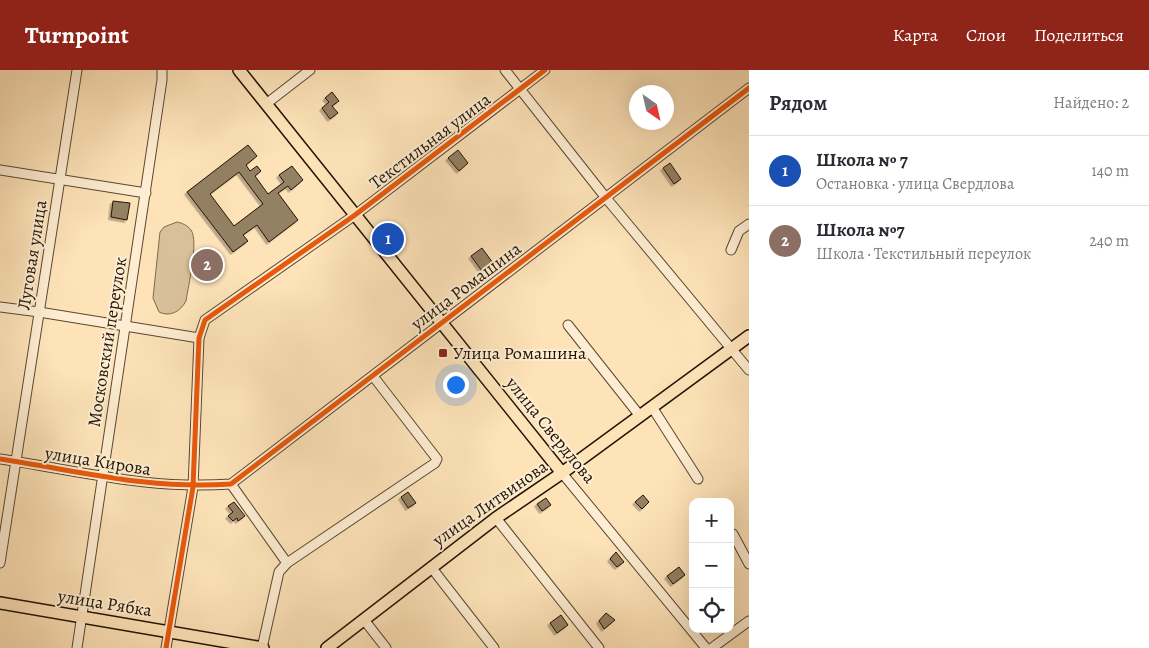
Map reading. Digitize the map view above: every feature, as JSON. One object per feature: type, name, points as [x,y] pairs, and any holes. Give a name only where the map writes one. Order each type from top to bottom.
[{"type":"main road","name":"улица Свердлова","points":[[239,70],[443,321],[562,473]]},
{"type":"main road","name":"улица Литвинова","points":[[326,648],[365,621],[496,518],[562,473],[749,336]]},
{"type":"main road","name":"улица Рябка","points":[[0,603],[262,648]]},
{"type":"street","name":"Луговая улица","points":[[0,563],[77,70]]},
{"type":"street","name":"Московский переулок","points":[[77,648],[146,193],[162,70]]},
{"type":"street","points":[[266,104],[310,70]]},
{"type":"street","points":[[505,70],[606,198],[732,347],[749,370]]},
{"type":"street","name":"Текстильная улица","points":[[199,338],[205,320],[355,215],[545,70]]},
{"type":"street","name":"улица Ромашина","points":[[231,484],[749,88]]},
{"type":"street","points":[[0,170],[146,193]]},
{"type":"street","points":[[731,250],[739,231],[749,224]]},
{"type":"street","points":[[0,307],[199,338],[193,487],[166,648]]},
{"type":"street","points":[[568,325],[640,416]]},
{"type":"street","points":[[262,648],[275,582],[279,572],[287,563],[434,463],[437,459],[373,376]]},
{"type":"street","points":[[652,407],[698,479]]},
{"type":"street","name":"улица Кирова","points":[[0,459],[103,478],[193,487]]},
{"type":"street","name":"улица Свердлова","points":[[562,473],[706,648]]},
{"type":"street","points":[[193,487],[231,484],[287,563]]},
{"type":"street","points":[[496,518],[599,648]]},
{"type":"street","points":[[734,536],[749,564]]},
{"type":"street","points":[[431,568],[494,648]]},
{"type":"street","points":[[365,621],[386,648]]},
{"type":"street","points":[[712,648],[749,622]]},
{"type":"shaded area","points":[[177,222],[188,227],[193,236],[191,275],[186,301],[178,311],[167,314],[159,312],[153,298],[160,232],[164,227]]},
{"type":"building","points":[[332,92],[339,101],[332,106],[338,113],[330,119],[322,108],[329,102],[325,98]]},
{"type":"building","points":[[248,145],[257,156],[246,165],[250,171],[257,166],[261,171],[255,176],[268,194],[284,182],[279,175],[292,166],[303,180],[291,190],[288,186],[278,193],[298,220],[269,242],[257,225],[243,235],[248,241],[233,252],[187,192]],"holes":[[[239,172],[263,204],[234,226],[210,194]]]},
{"type":"building","points":[[458,150],[468,163],[459,171],[448,158]]},
{"type":"building","points":[[670,163],[681,179],[674,184],[663,168]]},
{"type":"building","points":[[113,201],[130,203],[127,220],[111,217]]},
{"type":"building","points":[[482,248],[493,263],[482,271],[471,256]]},
{"type":"building","points":[[408,492],[416,503],[408,508],[401,497]]},
{"type":"building","points":[[643,495],[649,502],[642,509],[635,502]]},
{"type":"building","points":[[546,498],[551,505],[542,511],[537,504]]},
{"type":"building","points":[[234,502],[245,516],[238,521],[237,518],[233,521],[228,516],[233,512],[228,506]]},
{"type":"building","points":[[616,552],[624,562],[617,567],[610,559]]},
{"type":"building","points":[[679,567],[685,575],[673,584],[667,576]]},
{"type":"building","points":[[606,613],[615,620],[604,629],[599,621]]},
{"type":"building","points":[[561,615],[568,625],[557,633],[550,623]]},
{"type":"cycle path","points":[[166,648],[193,487],[199,338],[205,320],[355,215],[545,70]]},
{"type":"cycle path","points":[[0,459],[143,482],[201,485],[231,484],[749,88]]},
{"type":"place","name":"Школа № 7","points":[[388,239]]},
{"type":"place","name":"Школа №7","points":[[207,265]]},
{"type":"place","name":"Улица Ромашина","points":[[443,353]]}]
